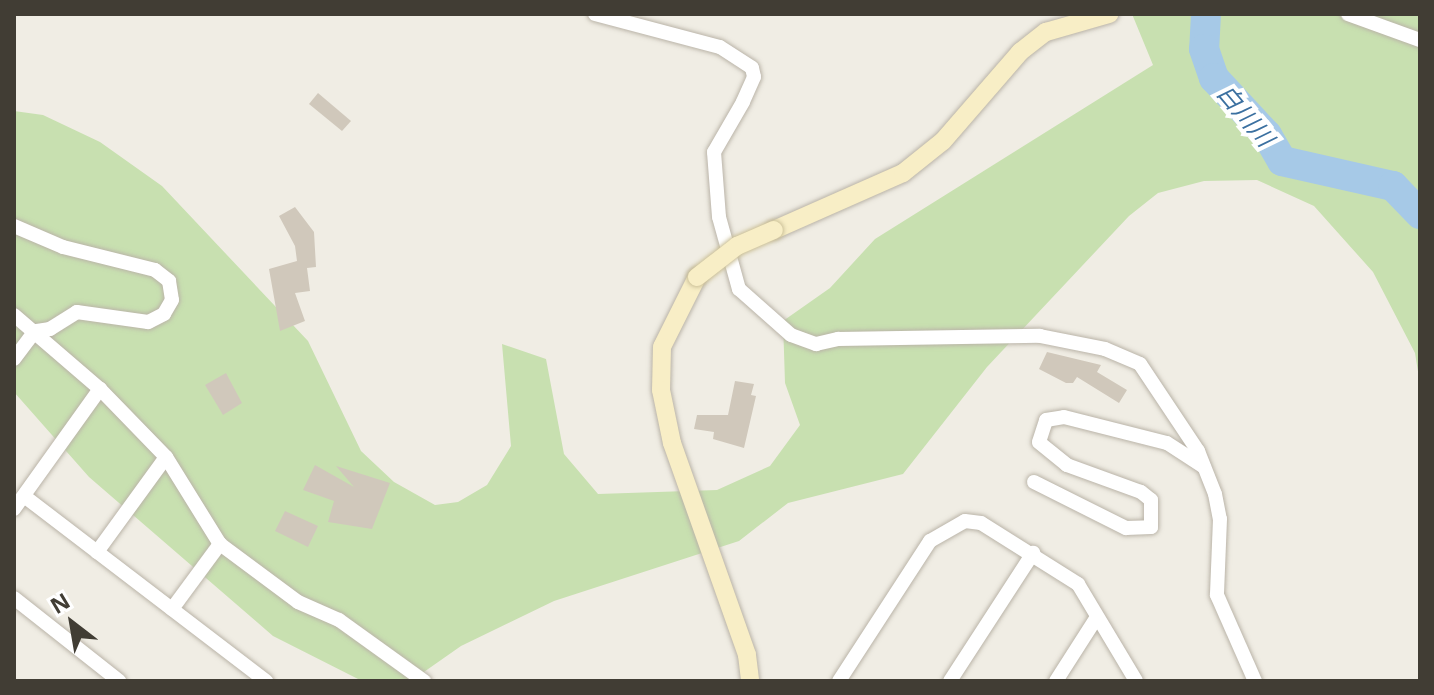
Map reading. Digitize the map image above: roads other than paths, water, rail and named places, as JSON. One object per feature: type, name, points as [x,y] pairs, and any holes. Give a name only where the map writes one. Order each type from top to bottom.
[{"type":"street","points":[[595,14],[720,47],[752,68],[754,77],[743,102],[714,152],[719,217],[739,289],[791,335],[816,344],[1005,333],[1105,349],[1140,364],[1151,377],[1204,467],[1220,519],[1217,595],[1255,681]]},
{"type":"street","points":[[750,681],[747,655],[672,443],[661,390],[662,347],[697,277],[737,246],[903,173],[943,141],[1020,52],[1046,32],[1109,14]]},
{"type":"street","points":[[1348,14],[1420,40]]},
{"type":"street","points":[[14,226],[63,247],[155,270],[169,281],[172,300],[164,314],[148,322],[77,312],[50,329],[35,331],[14,359]]},
{"type":"street","points":[[14,315],[100,389],[166,457],[220,544],[298,602],[339,620],[424,681]]},
{"type":"street","points":[[14,509],[100,389]]},
{"type":"street","points":[[1034,482],[1126,528],[1151,527],[1151,500],[1141,492],[1067,465],[1039,442],[1046,420],[1064,417],[1167,443],[1204,467]]},
{"type":"street","points":[[97,552],[166,457]]},
{"type":"street","points":[[24,496],[266,681]]},
{"type":"street","points":[[839,681],[938,533],[965,521],[981,523],[1078,584],[1136,681]]},
{"type":"street","points":[[172,609],[220,544]]},
{"type":"street","points":[[950,681],[1033,553]]},
{"type":"street","points":[[14,598],[119,681]]},
{"type":"street","points":[[1056,681],[1097,617]]},
{"type":"waterway","name":"白川川","points":[[1206,14],[1204,49],[1214,78],[1267,135],[1282,161],[1393,186],[1420,214]]}]
